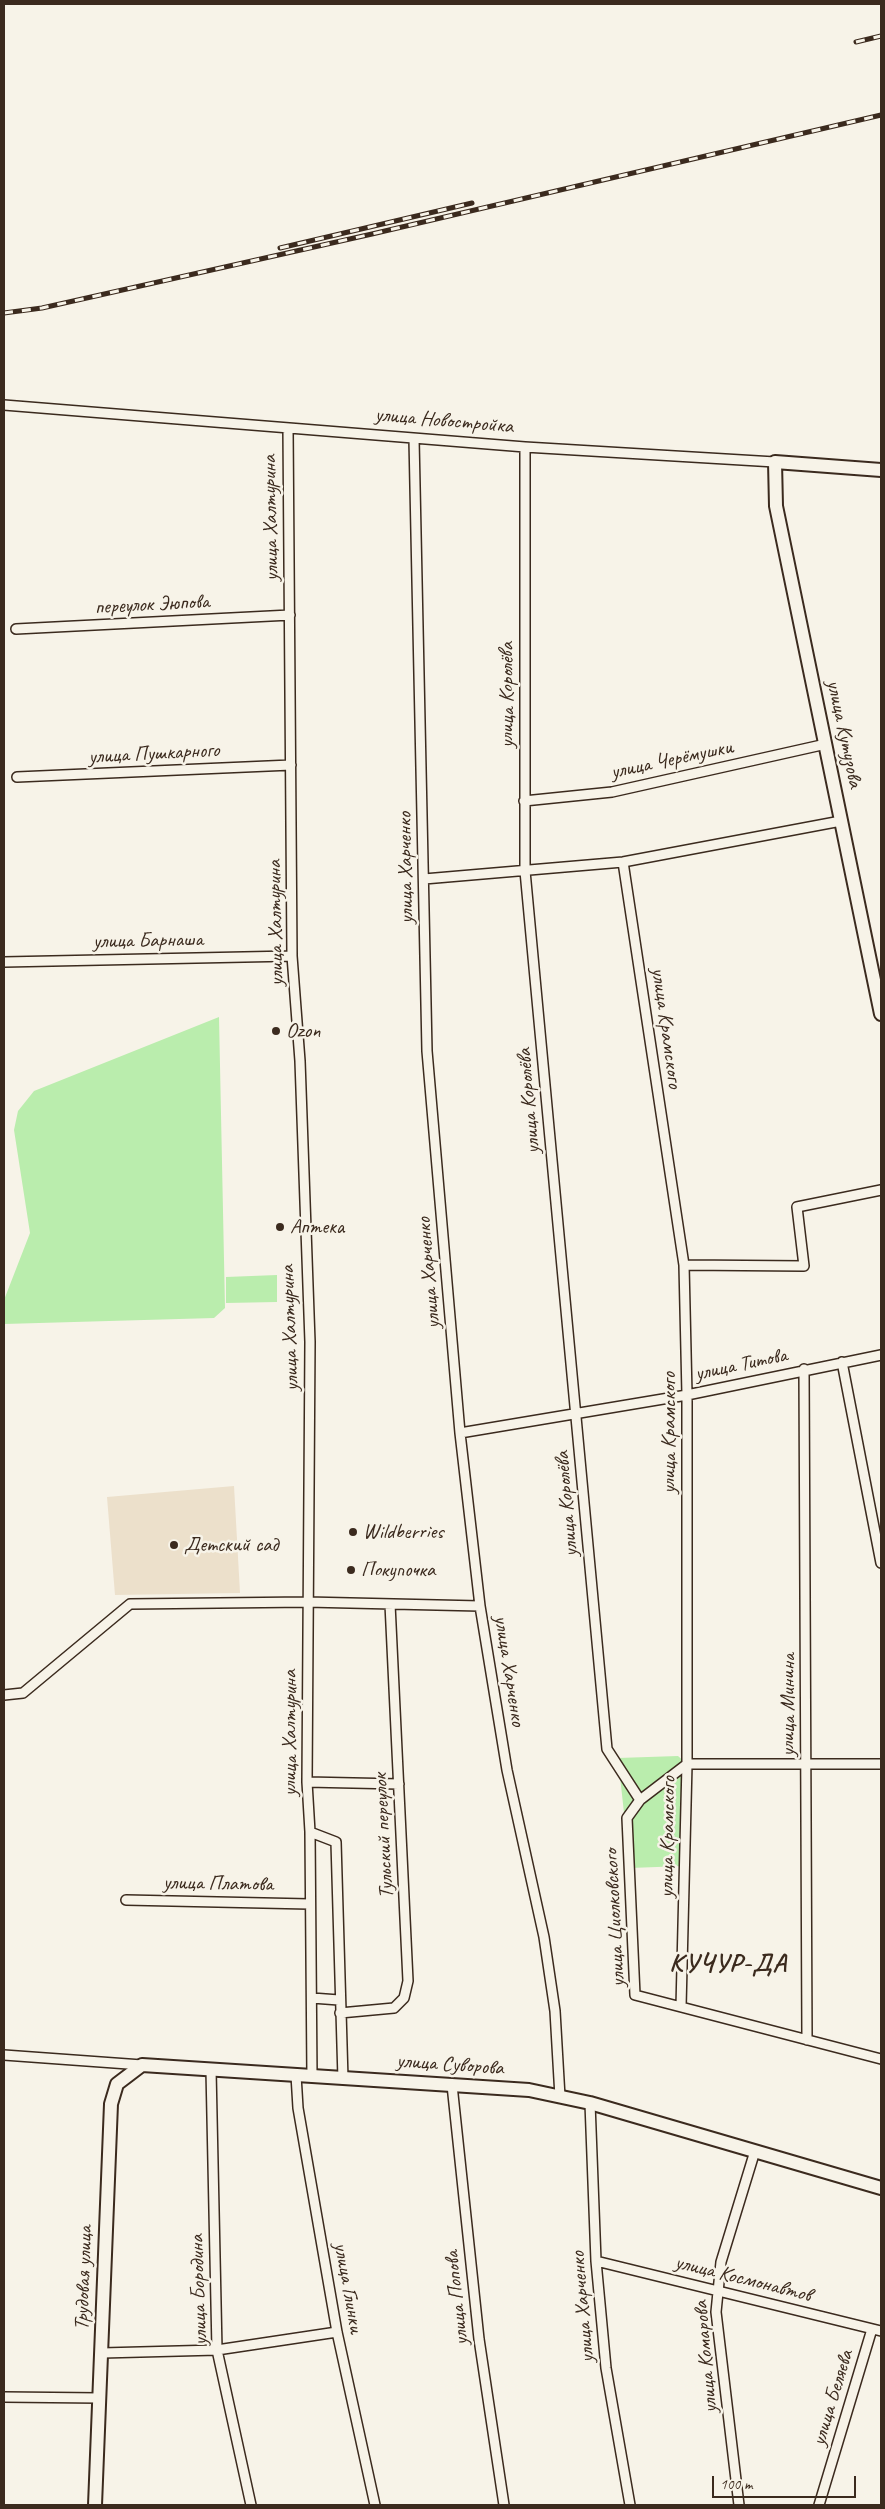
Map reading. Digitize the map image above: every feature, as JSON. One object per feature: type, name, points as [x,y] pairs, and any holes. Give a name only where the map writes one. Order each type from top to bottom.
[{"type":"main road","name":"улица Новостройка","points":[[775,462],[881,470]]},
{"type":"main road","name":"улица Кутузова","points":[[775,462],[776,506],[881,1014]]},
{"type":"main road","name":"улица Суворова","points":[[142,2065],[529,2090],[590,2103],[881,2188]]},
{"type":"main road","name":"Трудовая улица","points":[[95,2505],[111,2104],[117,2084],[142,2065]]},
{"type":"street","name":"улица Новостройка","points":[[4,405],[525,447],[775,462]]},
{"type":"street","name":"улица Халтурина","points":[[288,428],[292,956],[300,1060],[310,1342],[307,1782],[310,1832],[309,1904],[312,2077]]},
{"type":"street","name":"улица Харченко","points":[[414,438],[428,1051],[460,1433],[480,1606],[507,1770],[545,1946],[555,2011],[560,2096]]},
{"type":"street","name":"улица Королёва","points":[[525,447],[525,871],[608,1749],[640,1800]]},
{"type":"street","name":"переулок Эюпова","points":[[16,629],[290,615]]},
{"type":"street","name":"улица Черёмушки","points":[[524,801],[612,792],[826,744]]},
{"type":"street","name":"улица Пушкарного","points":[[17,777],[291,765]]},
{"type":"street","points":[[424,879],[624,862],[841,821]]},
{"type":"street","name":"улица Крамского","points":[[624,862],[684,1265],[687,1395],[687,1764],[681,2007]]},
{"type":"street","name":"улица Барнаша","points":[[4,962],[292,956]]},
{"type":"street","points":[[684,1265],[804,1266],[797,1207],[881,1190]]},
{"type":"street","name":"улица Титова","points":[[460,1433],[687,1395],[804,1369],[881,1355]]},
{"type":"street","points":[[842,1362],[881,1563]]},
{"type":"street","name":"улица Минина","points":[[804,1369],[807,2040]]},
{"type":"street","points":[[4,1696],[23,1693],[130,1604],[307,1602],[480,1606]]},
{"type":"street","name":"Тульский переулок","points":[[340,2013],[394,2008],[404,1998],[408,1981],[390,1604]]},
{"type":"street","points":[[640,1800],[687,1764],[881,1764]]},
{"type":"street","points":[[307,1782],[399,1784]]},
{"type":"street","name":"улица Циолковского","points":[[640,1800],[627,1818],[635,1995],[881,2059]]},
{"type":"street","points":[[310,1832],[336,1842],[339,2000],[343,2079]]},
{"type":"street","name":"улица Платова","points":[[126,1900],[309,1904]]},
{"type":"street","points":[[312,1998],[339,2000]]},
{"type":"street","name":"улица Суворова","points":[[4,2055],[142,2065]]},
{"type":"street","name":"улица Бородина","points":[[210,2070],[217,2350],[251,2505]]},
{"type":"street","name":"улица Глинки","points":[[296,2075],[298,2108],[337,2332],[375,2505]]},
{"type":"street","name":"улица Попова","points":[[452,2085],[479,2339],[504,2505]]},
{"type":"street","name":"улица Харченко","points":[[590,2103],[596,2261],[606,2368],[630,2505]]},
{"type":"street","name":"улица Комарова","points":[[739,2505],[716,2312],[721,2262],[755,2151]]},
{"type":"street","name":"улица Космонавтов","points":[[596,2261],[877,2330]]},
{"type":"street","name":"улица Беляева","points":[[819,2505],[877,2330]]},
{"type":"street","points":[[102,2353],[217,2350],[337,2332]]},
{"type":"street","points":[[4,2397],[98,2398]]},
{"type":"shaded area","name":"Детский сад","points":[[234,1486],[240,1593],[115,1595],[107,1497]]},
{"type":"green space","points":[[219,1017],[225,1308],[214,1318],[4,1324],[4,1300],[30,1233],[14,1130],[18,1111],[34,1091]]},
{"type":"green space","points":[[277,1275],[277,1302],[226,1303],[226,1277]]},
{"type":"green space","points":[[678,1756],[687,1764],[684,1866],[630,1868],[618,1758]]},
{"type":"railway","points":[[856,42],[881,36]]},
{"type":"railway","points":[[4,313],[42,308],[372,234],[881,115]]},
{"type":"railway","points":[[280,248],[472,203]]},
{"type":"place","name":"Ozon","points":[[276,1031]]},
{"type":"place","name":"Аптека","points":[[280,1227]]},
{"type":"place","name":"Wildberries","points":[[353,1532]]},
{"type":"place","name":"Детский сад","points":[[174,1545]]},
{"type":"place","name":"Покупочка","points":[[351,1570]]},
{"type":"district","name":"КУЧУР-ДА","points":[[728,1964]]}]
